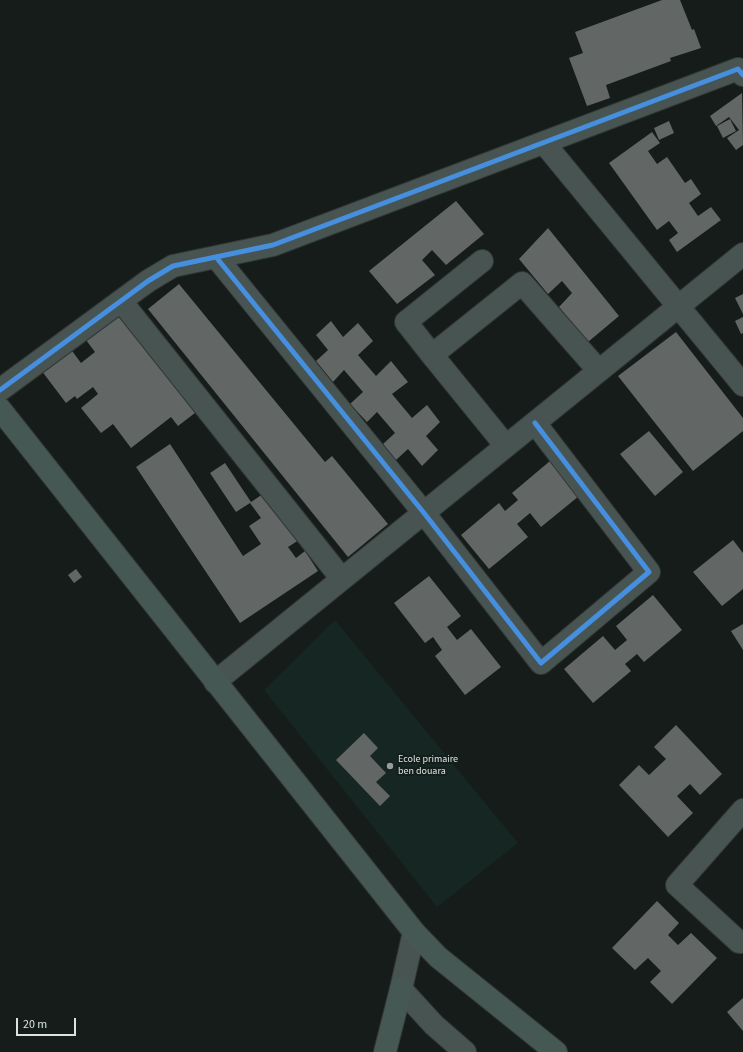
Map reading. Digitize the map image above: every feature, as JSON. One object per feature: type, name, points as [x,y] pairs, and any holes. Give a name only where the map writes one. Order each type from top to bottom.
[{"type":"main road","points":[[0,409],[414,932],[438,957],[556,1052]]},
{"type":"main road","points":[[385,1052],[400,989]]},
{"type":"street","points":[[0,390],[148,281],[173,266],[273,245],[741,71]]},
{"type":"street","points":[[544,143],[743,385]]},
{"type":"street","points":[[215,682],[743,254]]},
{"type":"street","points":[[216,257],[424,513],[540,663],[650,572],[535,423]]},
{"type":"street","points":[[482,261],[406,322],[506,446]]},
{"type":"street","points":[[432,355],[522,283],[599,371]]},
{"type":"street","points":[[121,301],[342,579]]},
{"type":"street","points":[[743,810],[677,885],[739,942],[743,942]]},
{"type":"street","points":[[414,932],[400,989],[434,1025],[465,1052]]},
{"type":"shaded area","name":"Ecole primaire ben douara","points":[[335,620],[518,843],[437,907],[264,690]]},
{"type":"building","points":[[662,0],[680,0],[692,30],[694,29],[701,48],[670,58],[671,61],[606,85],[610,98],[587,106],[569,58],[583,53],[575,32]]},
{"type":"building","points":[[742,93],[743,145],[736,150],[727,138],[739,130],[729,117],[716,126],[710,116]]},
{"type":"building","points":[[730,119],[736,131],[723,138],[717,126]]},
{"type":"building","points":[[669,121],[674,133],[659,140],[654,128]]},
{"type":"building","points":[[652,132],[660,143],[648,151],[657,164],[667,157],[685,183],[691,179],[701,194],[689,203],[698,216],[711,207],[721,220],[677,252],[669,240],[678,233],[669,221],[657,230],[609,163]]},
{"type":"building","points":[[456,201],[484,234],[446,265],[432,250],[422,260],[435,275],[397,304],[369,271]]},
{"type":"building","points":[[548,228],[619,316],[588,342],[559,307],[572,293],[562,281],[548,294],[519,259]]},
{"type":"building","points":[[179,284],[325,462],[332,456],[388,524],[348,557],[148,309]]},
{"type":"building","points":[[743,294],[743,314],[735,298]]},
{"type":"building","points":[[122,300],[140,323],[148,317],[208,403],[178,426],[171,417],[131,448],[113,424],[101,433],[81,408],[98,394],[93,387],[77,399],[75,396],[66,403],[38,366],[67,344],[81,363],[95,352],[80,332]]},
{"type":"building","points":[[743,317],[743,333],[741,334],[735,321]]},
{"type":"building","points":[[331,321],[343,337],[358,323],[373,341],[358,355],[376,376],[391,361],[408,382],[392,394],[412,418],[427,405],[440,422],[426,436],[438,450],[422,466],[408,449],[396,460],[383,444],[395,433],[377,412],[367,422],[350,404],[363,392],[344,370],[333,382],[316,361],[328,350],[316,335]]},
{"type":"building","points":[[676,332],[743,418],[743,431],[693,471],[618,376]]},
{"type":"building","points":[[649,431],[683,472],[655,496],[620,454]]},
{"type":"building","points":[[170,444],[243,556],[261,544],[249,526],[261,518],[250,503],[236,512],[210,473],[225,463],[251,502],[266,492],[307,535],[288,547],[296,558],[305,551],[318,571],[240,623],[136,467]]},
{"type":"building","points":[[550,461],[579,496],[541,527],[530,513],[517,524],[528,537],[489,569],[461,535],[499,503],[505,511],[518,500],[512,493]]},
{"type":"building","points":[[733,540],[743,553],[743,589],[722,606],[693,572]]},
{"type":"building","points":[[76,569],[82,577],[74,583],[68,575]]},
{"type":"building","points":[[429,576],[461,616],[447,627],[457,640],[471,629],[501,667],[465,695],[435,656],[442,650],[433,637],[425,643],[394,603]]},
{"type":"building","points":[[653,595],[682,630],[644,662],[637,654],[625,664],[631,671],[593,703],[564,669],[603,636],[615,650],[627,640],[616,626]]},
{"type":"building","points":[[743,624],[743,650],[731,631]]},
{"type":"building","points":[[676,725],[722,774],[700,795],[690,784],[677,796],[693,813],[668,837],[619,785],[639,765],[649,775],[666,759],[654,747]]},
{"type":"building","points":[[364,733],[378,748],[370,756],[386,773],[376,782],[390,796],[380,806],[336,760]]},
{"type":"building","points":[[657,901],[679,923],[668,935],[678,945],[691,933],[717,958],[672,1004],[650,982],[661,971],[648,958],[635,970],[612,948]]},
{"type":"building","points":[[743,998],[743,1031],[727,1012]]},
{"type":"cycle path","points":[[0,390],[148,281],[173,266],[273,245],[738,69],[743,75]]},
{"type":"cycle path","points":[[216,257],[424,513],[541,663],[649,572],[535,423]]},
{"type":"place","name":"Ecole primaire ben douara","points":[[390,766]]}]
